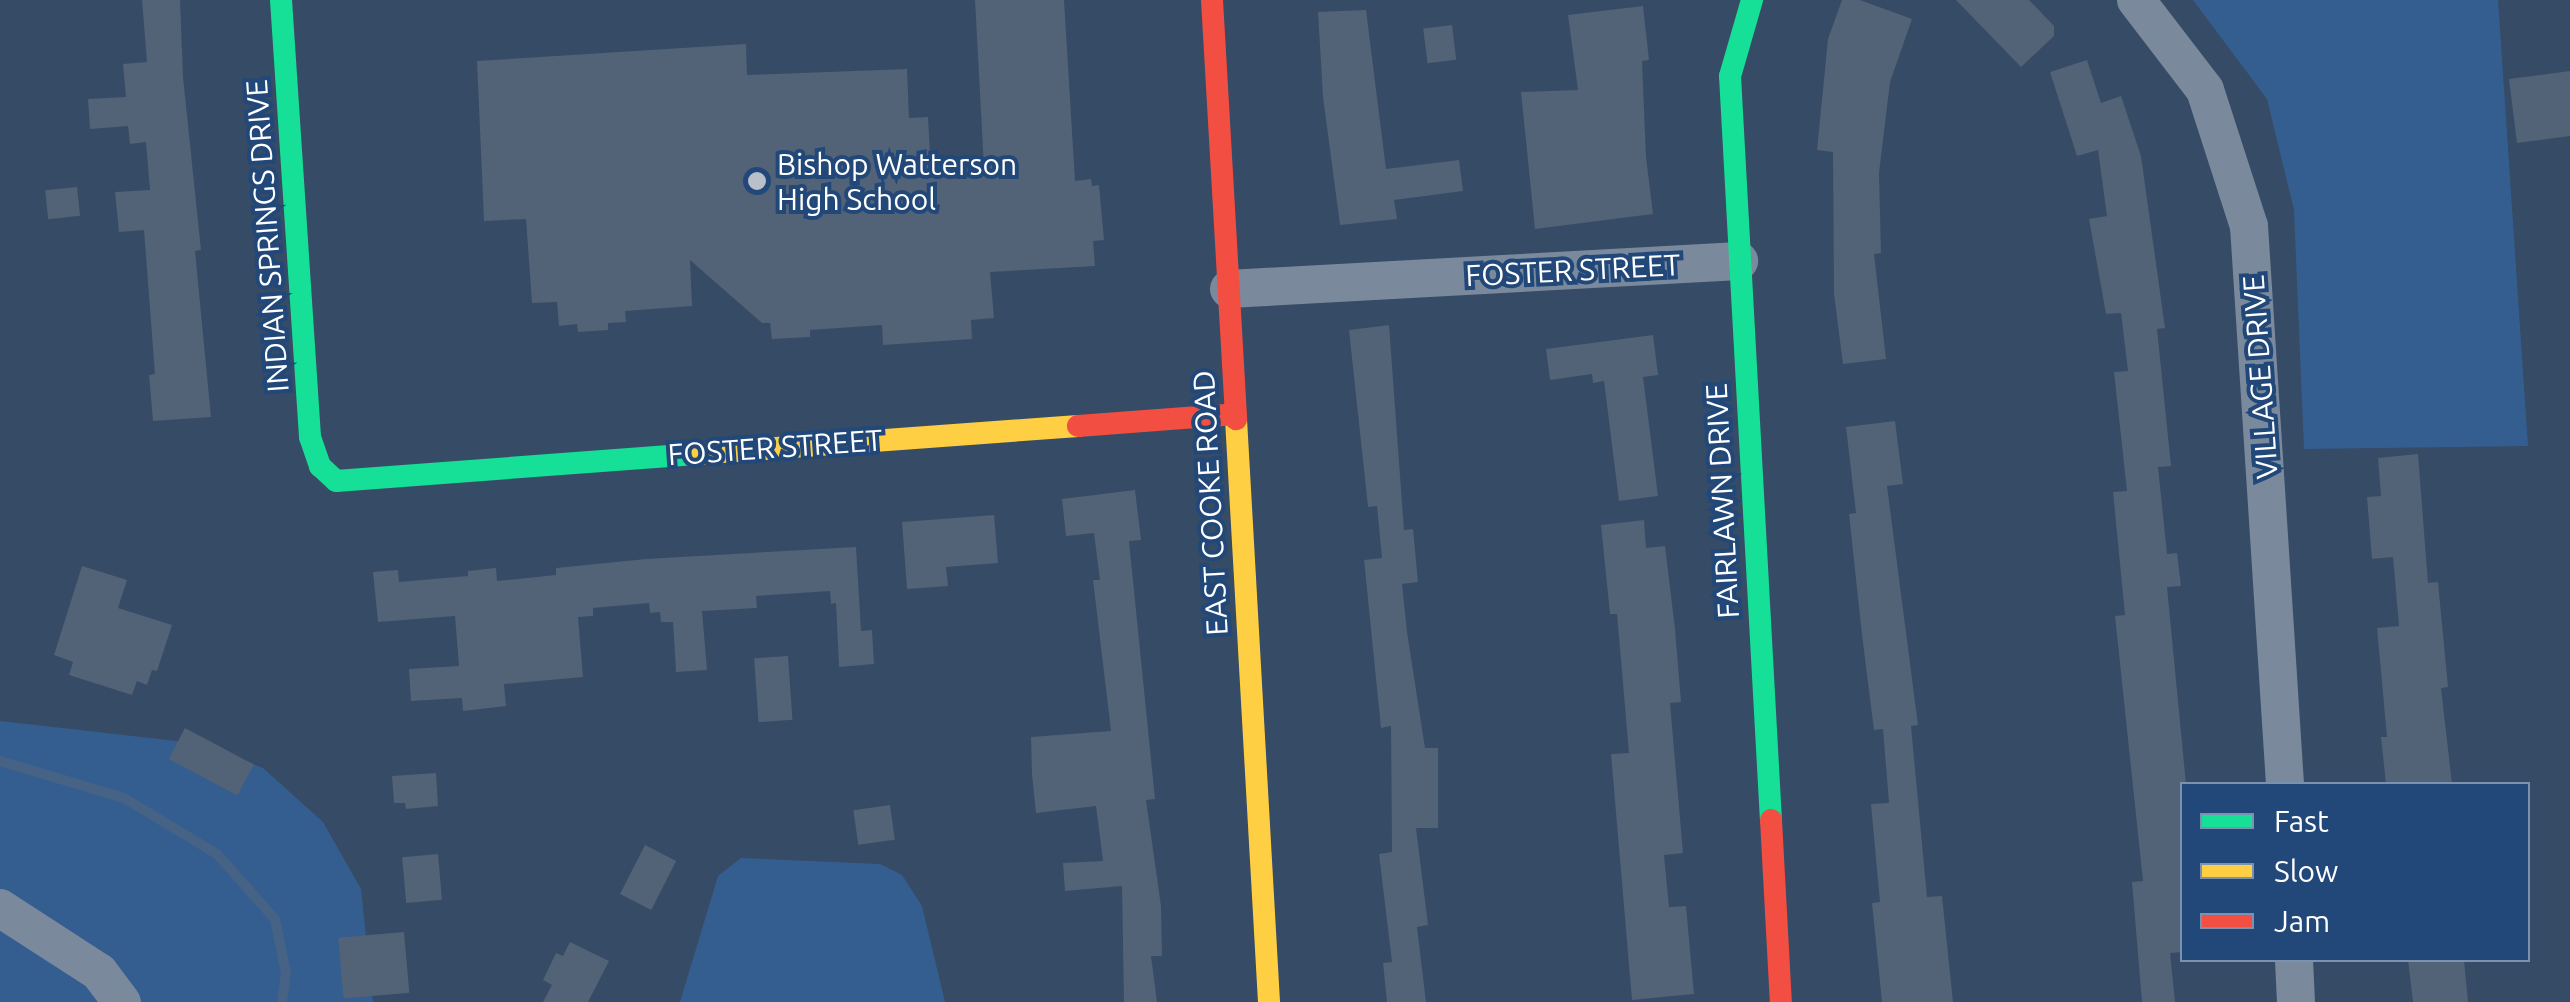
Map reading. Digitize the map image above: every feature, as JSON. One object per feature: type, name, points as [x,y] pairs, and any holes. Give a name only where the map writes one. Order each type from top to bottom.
[{"type":"street","name":"INDIAN SPRINGS DRIVE","points":[[280,0],[310,436],[320,466]]},
{"type":"street","name":"EAST COOKE ROAD","points":[[1212,0],[1269,1002]]},
{"type":"street","name":"FAIRLAWN DRIVE","points":[[1752,0],[1730,76],[1781,1002]]},
{"type":"street","name":"VILLAGE DRIVE","points":[[2136,0],[2206,90],[2249,226],[2285,782]]},
{"type":"street","name":"FOSTER STREET","points":[[1228,289],[1738,261]]},
{"type":"street","name":"FOSTER STREET","points":[[320,466],[336,481],[1236,414]]},
{"type":"street","points":[[0,908],[99,972],[122,1002]]},
{"type":"street","points":[[2294,962],[2296,1002]]},
{"type":"shaded area","points":[[2193,0],[2498,0],[2528,446],[2304,449],[2294,210],[2267,99]]},
{"type":"shaded area","points":[[0,721],[203,744],[263,768],[323,822],[361,889],[373,1002],[0,1002]]},
{"type":"shaded area","points":[[741,858],[880,864],[902,875],[922,906],[945,1002],[680,1002],[718,876]]},
{"type":"building","points":[[142,0],[180,0],[183,77],[201,250],[195,251],[211,417],[153,421],[149,375],[155,374],[144,230],[119,232],[115,192],[150,190],[146,142],[130,144],[128,126],[90,129],[88,99],[126,97],[123,64],[147,62]]},
{"type":"building","points":[[975,0],[1064,0],[1075,181],[1091,179],[1092,186],[1099,185],[1104,240],[1093,241],[1095,266],[990,272],[994,318],[971,320],[972,339],[883,345],[882,325],[810,330],[810,337],[772,339],[770,323],[762,323],[690,260],[692,306],[625,311],[626,322],[608,323],[608,330],[578,332],[577,324],[559,326],[557,302],[532,303],[526,219],[484,221],[477,61],[746,44],[747,75],[907,69],[909,118],[928,117],[931,171],[984,168]]},
{"type":"building","points":[[1842,0],[1860,0],[1912,19],[1890,82],[1879,173],[1881,253],[1874,254],[1886,359],[1843,364],[1834,294],[1833,152],[1817,150],[1828,39]]},
{"type":"building","points":[[1956,0],[2029,0],[2054,26],[2054,36],[2021,67]]},
{"type":"building","points":[[1643,6],[1649,60],[1642,61],[1646,157],[1653,214],[1535,229],[1521,92],[1578,90],[1568,15]]},
{"type":"building","points":[[1366,10],[1386,169],[1459,160],[1463,191],[1394,200],[1397,219],[1340,225],[1323,97],[1318,12]]},
{"type":"building","points":[[1452,25],[1456,60],[1427,63],[1423,29]]},
{"type":"building","points":[[2087,60],[2101,103],[2121,96],[2141,156],[2165,328],[2157,329],[2171,466],[2158,467],[2167,554],[2177,553],[2181,586],[2167,587],[2186,782],[2180,782],[2180,952],[2170,953],[2175,1002],[2142,1002],[2132,882],[2143,881],[2115,616],[2125,615],[2113,492],[2127,491],[2114,372],[2128,371],[2121,313],[2106,314],[2089,219],[2107,216],[2098,150],[2077,156],[2050,72]]},
{"type":"building","points":[[2570,71],[2570,136],[2517,143],[2509,79]]},
{"type":"building","points":[[77,187],[80,216],[48,219],[45,190]]},
{"type":"building","points":[[1389,325],[1404,530],[1413,529],[1418,582],[1402,584],[1407,632],[1425,748],[1438,748],[1438,828],[1416,828],[1428,925],[1417,927],[1426,1002],[1387,1002],[1383,963],[1392,962],[1379,854],[1392,852],[1391,726],[1381,728],[1364,560],[1382,558],[1377,506],[1368,507],[1349,330]]},
{"type":"building","points":[[1653,335],[1658,375],[1643,377],[1658,496],[1619,501],[1604,381],[1593,383],[1592,374],[1550,380],[1546,349]]},
{"type":"building","points":[[1895,421],[1903,484],[1887,486],[1918,725],[1911,726],[1927,897],[1942,896],[1953,1002],[1882,1002],[1872,903],[1880,902],[1871,804],[1889,803],[1883,729],[1874,730],[1862,635],[1849,514],[1856,513],[1846,427]]},
{"type":"building","points":[[2418,454],[2428,583],[2438,582],[2448,687],[2441,688],[2452,782],[2386,782],[2381,737],[2387,737],[2377,628],[2399,626],[2393,557],[2372,559],[2367,497],[2381,496],[2378,458]]},
{"type":"building","points":[[1135,490],[1141,540],[1129,541],[1155,799],[1146,800],[1161,906],[1162,956],[1151,956],[1157,1002],[1124,1002],[1122,886],[1065,891],[1063,863],[1103,861],[1096,806],[1036,813],[1032,774],[1031,737],[1111,731],[1093,580],[1100,580],[1094,533],[1066,536],[1062,499]]},
{"type":"building","points":[[994,515],[998,563],[946,567],[948,586],[907,589],[902,522]]},
{"type":"building","points":[[1644,520],[1646,548],[1665,546],[1675,629],[1681,702],[1670,703],[1683,853],[1664,855],[1669,907],[1686,906],[1694,994],[1632,1000],[1611,754],[1629,753],[1617,614],[1610,614],[1601,525]]},
{"type":"building","points":[[856,547],[861,631],[872,630],[874,664],[839,667],[836,603],[831,604],[830,591],[756,596],[757,608],[702,611],[707,670],[676,672],[673,622],[661,622],[660,612],[650,613],[649,603],[593,608],[593,616],[578,617],[583,677],[504,684],[506,706],[463,711],[462,698],[411,701],[409,669],[459,666],[455,616],[378,622],[373,572],[398,570],[399,582],[468,576],[468,571],[496,568],[497,581],[556,575],[556,568],[646,559]]},
{"type":"building","points":[[82,566],[127,580],[118,608],[172,625],[157,671],[152,670],[147,685],[137,681],[132,695],[69,675],[73,662],[54,655]]},
{"type":"building","points":[[788,656],[792,720],[759,722],[754,658]]},
{"type":"building","points":[[185,728],[254,765],[237,796],[169,759]]},
{"type":"building","points":[[436,773],[438,806],[406,809],[405,803],[394,803],[392,776]]},
{"type":"building","points":[[890,805],[895,840],[858,845],[853,810]]},
{"type":"building","points":[[645,845],[676,861],[651,910],[620,894]]},
{"type":"building","points":[[438,854],[442,900],[406,903],[402,857]]},
{"type":"building","points":[[404,932],[409,993],[344,999],[338,938]]},
{"type":"building","points":[[570,942],[609,961],[588,1002],[543,1002],[552,985],[543,980],[556,953],[563,956]]},
{"type":"building","points":[[2408,962],[2464,962],[2468,1002],[2413,1002]]},
{"type":"waterway","points":[[0,761],[124,798],[217,854],[275,919],[286,973],[282,1002]]},
{"type":"traffic: fast","points":[[281,0],[310,437],[320,466],[336,481],[696,454]]},
{"type":"traffic: fast","points":[[1752,0],[1730,76],[1771,820]]},
{"type":"traffic: slow","points":[[1236,419],[1269,1002]]},
{"type":"traffic: slow","points":[[696,454],[1078,426]]},
{"type":"traffic: jam","points":[[1212,0],[1236,419]]},
{"type":"traffic: jam","points":[[1078,426],[1236,414]]},
{"type":"traffic: jam","points":[[1771,820],[1781,1002]]},
{"type":"place","name":"Bishop Watterson High School","points":[[757,181]]}]
